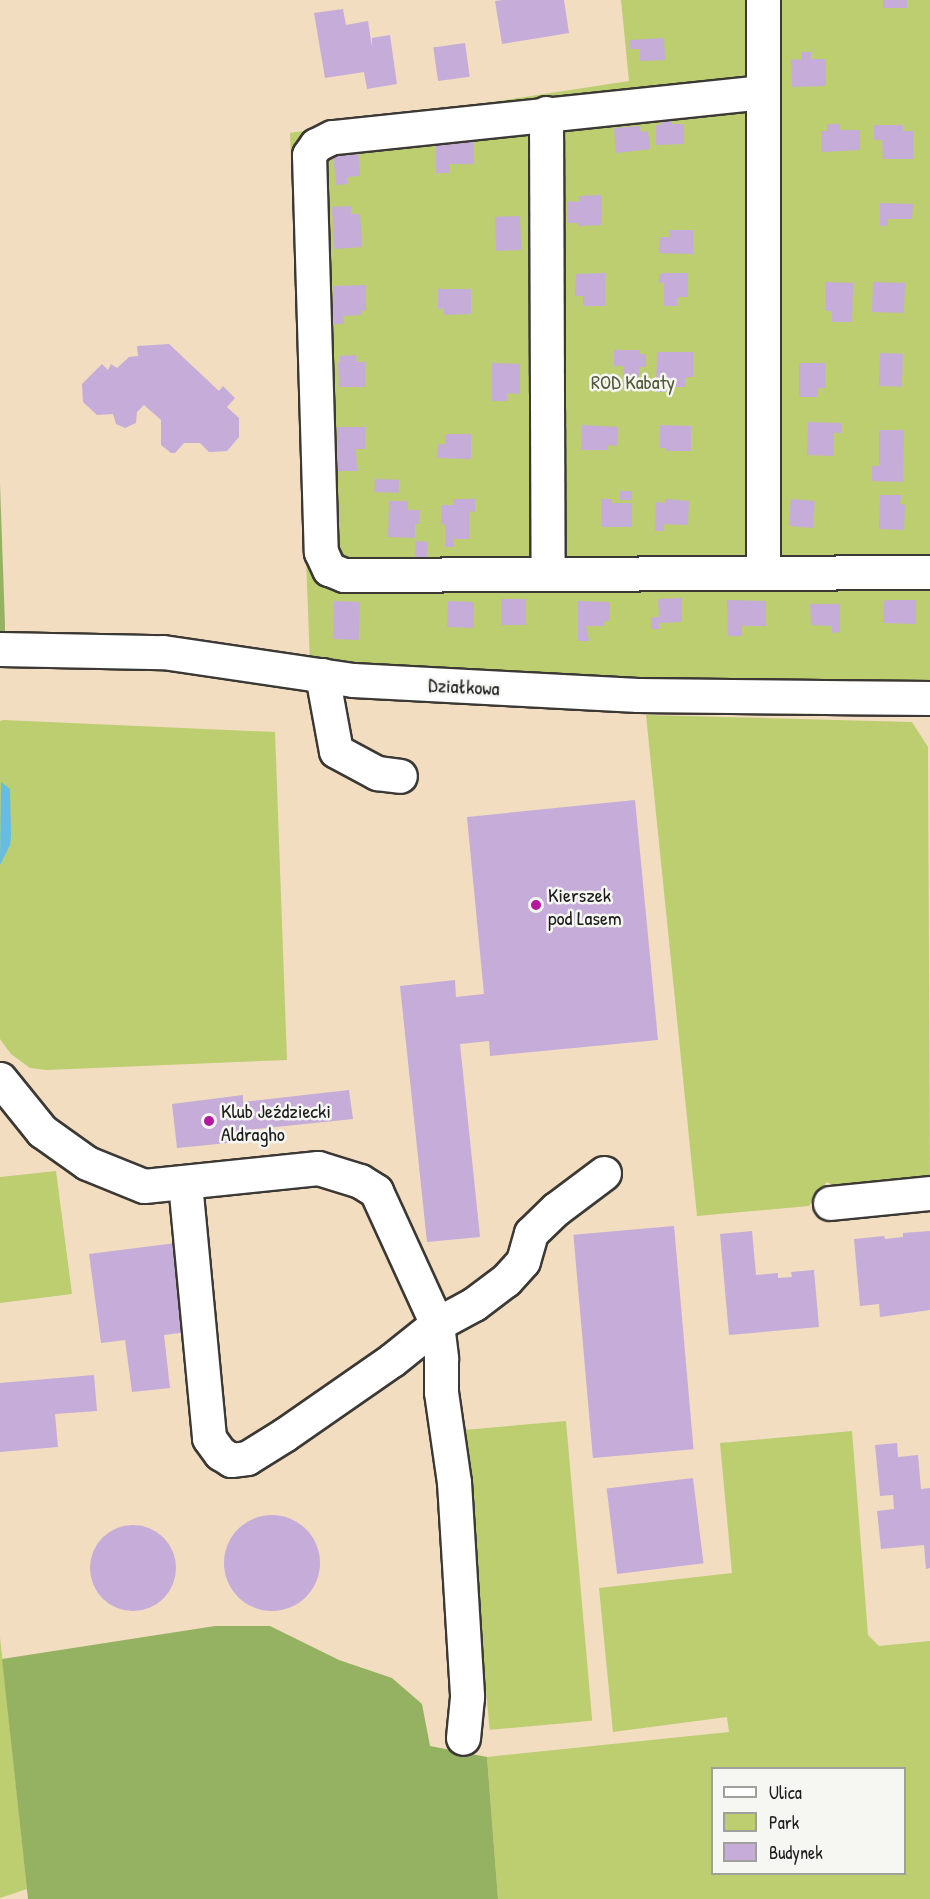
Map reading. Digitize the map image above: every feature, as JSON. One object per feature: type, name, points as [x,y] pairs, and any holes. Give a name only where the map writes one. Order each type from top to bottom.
[{"type":"street","points":[[763,572],[764,0]]},
{"type":"street","points":[[763,92],[332,137],[316,145],[309,155],[321,552],[329,569],[344,574],[930,573]]},
{"type":"street","points":[[546,113],[548,574]]},
{"type":"street","name":"Działkowa","points":[[0,649],[163,652],[353,680],[638,695],[930,698]]},
{"type":"street","points":[[322,675],[336,751],[377,773],[400,776]]},
{"type":"street","points":[[0,1079],[42,1131],[87,1163],[144,1186],[318,1168],[360,1181],[376,1191],[437,1324],[441,1359],[441,1392],[453,1482],[467,1697],[463,1738]]},
{"type":"street","points":[[185,1183],[209,1437],[231,1460],[247,1458],[266,1446],[392,1360],[437,1324],[474,1304],[507,1280],[523,1261],[531,1233],[556,1209],[604,1173]]},
{"type":"street","points":[[830,1203],[930,1193]]},
{"type":"green space","name":"ROD Kabaty","points":[[621,0],[930,0],[930,684],[750,683],[310,664],[290,133],[629,81]]},
{"type":"green space","points":[[0,484],[5,625],[5,635],[0,635]]},
{"type":"green space","points":[[646,715],[912,722],[928,747],[930,1181],[839,1189],[827,1182],[809,1206],[697,1216]]},
{"type":"green space","points":[[0,721],[275,732],[287,1060],[46,1070],[30,1068],[11,1054],[0,1039]]},
{"type":"green space","points":[[56,1171],[72,1294],[0,1303],[0,1177]]},
{"type":"green space","points":[[566,1421],[592,1721],[490,1730],[463,1430]]},
{"type":"green space","points":[[852,1431],[868,1635],[879,1646],[930,1641],[930,1899],[498,1899],[487,1757],[729,1732],[727,1717],[613,1732],[599,1588],[732,1573],[720,1443]]},
{"type":"green space","points":[[215,1626],[270,1626],[339,1660],[392,1678],[422,1704],[430,1746],[487,1757],[498,1899],[28,1899],[2,1659]]},
{"type":"green space","points":[[0,1637],[27,1889],[0,1898]]},
{"type":"water","points":[[1,782],[10,789],[11,836],[10,845],[0,865]]},
{"type":"building","points":[[564,0],[569,33],[502,44],[495,1]]},
{"type":"building","points":[[883,0],[907,0],[907,8],[883,8]]},
{"type":"building","points":[[343,9],[346,25],[368,21],[372,47],[372,38],[390,35],[397,84],[367,89],[364,72],[325,78],[314,13]]},
{"type":"building","points":[[664,38],[665,60],[640,61],[640,49],[629,49],[629,40]]},
{"type":"building","points":[[465,43],[470,77],[438,81],[433,47]]},
{"type":"building","points":[[801,52],[811,52],[811,59],[826,59],[826,86],[792,87],[791,59],[801,60]]},
{"type":"building","points":[[661,116],[672,116],[672,124],[684,124],[684,144],[656,145],[656,125],[661,125]]},
{"type":"building","points":[[827,124],[840,124],[840,130],[860,130],[860,150],[821,152],[821,131],[827,131]]},
{"type":"building","points":[[874,125],[903,125],[903,131],[913,131],[913,159],[883,159],[882,140],[874,140]]},
{"type":"building","points":[[640,126],[641,132],[648,131],[650,149],[616,153],[614,128]]},
{"type":"building","points":[[436,139],[474,139],[474,164],[449,164],[449,173],[436,173]]},
{"type":"building","points":[[358,149],[360,176],[347,177],[347,184],[336,185],[333,152]]},
{"type":"building","points":[[601,195],[602,225],[578,226],[578,223],[567,223],[567,201],[579,202],[579,196]]},
{"type":"building","points":[[880,203],[913,204],[912,219],[888,219],[887,226],[880,226]]},
{"type":"building","points":[[351,206],[351,214],[360,214],[362,247],[334,249],[332,207]]},
{"type":"building","points":[[520,216],[521,250],[496,251],[495,217]]},
{"type":"building","points":[[669,230],[693,230],[693,254],[659,253],[660,237],[669,237]]},
{"type":"building","points":[[605,273],[605,306],[583,306],[583,296],[575,296],[576,274]]},
{"type":"building","points":[[688,273],[688,297],[677,297],[677,306],[664,306],[664,283],[659,283],[659,274]]},
{"type":"building","points":[[825,282],[853,283],[852,322],[832,322],[832,311],[825,311]]},
{"type":"building","points":[[873,282],[905,283],[904,313],[872,312]]},
{"type":"building","points":[[366,285],[366,311],[361,311],[361,315],[343,316],[344,324],[334,324],[333,286]]},
{"type":"building","points":[[438,289],[471,289],[471,314],[444,315],[444,308],[438,309]]},
{"type":"building","points":[[169,344],[219,391],[223,386],[235,398],[227,407],[239,418],[239,437],[227,451],[209,452],[200,443],[184,443],[175,453],[171,453],[161,445],[161,420],[144,405],[137,412],[136,423],[125,428],[116,424],[113,414],[97,415],[83,402],[82,384],[102,364],[108,370],[111,364],[117,368],[129,357],[138,356],[137,346]]},
{"type":"building","points":[[614,350],[639,350],[640,354],[646,354],[646,367],[639,367],[639,377],[623,377],[624,366],[614,366]]},
{"type":"building","points":[[657,352],[693,352],[693,377],[685,377],[685,387],[666,387],[666,392],[656,392]]},
{"type":"building","points":[[880,353],[903,354],[902,387],[879,386]]},
{"type":"building","points":[[356,355],[357,362],[365,362],[365,387],[339,387],[338,362],[340,362],[340,356]]},
{"type":"building","points":[[492,363],[520,364],[520,394],[507,393],[507,401],[492,401]]},
{"type":"building","points":[[799,363],[825,363],[825,388],[818,388],[818,397],[799,397]]},
{"type":"building","points":[[808,422],[842,423],[842,433],[834,433],[833,456],[807,455]]},
{"type":"building","points":[[582,425],[618,427],[617,446],[608,445],[608,450],[581,450]]},
{"type":"building","points":[[660,425],[691,426],[691,451],[666,451],[666,448],[660,448]]},
{"type":"building","points":[[337,427],[365,427],[365,449],[356,449],[357,471],[337,471],[337,459],[331,459],[332,449],[338,448]]},
{"type":"building","points":[[879,430],[904,430],[903,482],[872,481],[872,466],[879,466]]},
{"type":"building","points":[[445,434],[471,434],[471,459],[437,458],[438,444],[445,444]]},
{"type":"building","points":[[375,479],[399,480],[399,493],[375,492]]},
{"type":"building","points":[[620,491],[632,491],[632,500],[620,500]]},
{"type":"building","points":[[880,495],[901,495],[900,504],[905,505],[904,530],[879,529]]},
{"type":"building","points":[[453,499],[475,499],[475,512],[469,511],[469,539],[454,539],[454,547],[445,547],[445,525],[441,524],[441,505],[453,505]]},
{"type":"building","points":[[601,499],[612,499],[612,503],[632,503],[632,527],[601,527]]},
{"type":"building","points":[[665,499],[689,501],[688,525],[664,524],[664,531],[655,531],[656,502],[665,503]]},
{"type":"building","points":[[791,499],[815,501],[813,528],[789,526]]},
{"type":"building","points":[[389,501],[407,501],[408,510],[420,510],[419,524],[415,524],[415,538],[388,537]]},
{"type":"building","points":[[416,541],[428,542],[426,561],[414,560]]},
{"type":"building","points":[[682,598],[682,622],[659,623],[659,629],[651,629],[651,617],[659,617],[658,599]]},
{"type":"building","points":[[501,599],[526,599],[526,625],[501,625]]},
{"type":"building","points":[[727,600],[766,601],[766,626],[742,626],[742,636],[728,636]]},
{"type":"building","points":[[916,600],[916,624],[883,623],[884,601]]},
{"type":"building","points":[[334,601],[360,602],[359,640],[333,639]]},
{"type":"building","points":[[448,601],[474,602],[473,628],[447,627]]},
{"type":"building","points":[[578,601],[610,602],[610,621],[604,621],[604,626],[586,626],[589,641],[578,641]]},
{"type":"building","points":[[810,604],[840,604],[840,632],[832,633],[832,626],[811,625]]},
{"type":"building","points":[[635,800],[658,1040],[490,1056],[489,1041],[460,1044],[480,1237],[427,1242],[400,986],[455,980],[456,997],[484,994],[467,817]]},
{"type":"building","points":[[349,1090],[353,1119],[246,1130],[248,1141],[177,1148],[172,1104],[243,1095],[243,1102]]},
{"type":"building","points":[[674,1226],[694,1449],[593,1458],[573,1235]]},
{"type":"building","points":[[752,1231],[756,1275],[778,1273],[778,1278],[792,1277],[791,1272],[814,1270],[819,1327],[729,1335],[720,1234]]},
{"type":"building","points":[[930,1231],[930,1310],[880,1317],[879,1304],[860,1306],[854,1239],[884,1236],[885,1239],[903,1237],[903,1233]]},
{"type":"building","points":[[176,1243],[188,1332],[164,1335],[170,1388],[132,1392],[125,1340],[101,1343],[89,1254]]},
{"type":"building","points":[[94,1375],[97,1411],[55,1414],[58,1447],[0,1452],[0,1383]]},
{"type":"building","points":[[897,1443],[898,1457],[918,1455],[921,1489],[930,1488],[930,1568],[926,1569],[924,1545],[881,1549],[877,1511],[894,1509],[893,1495],[880,1496],[875,1445]]},
{"type":"building","points":[[693,1478],[703,1563],[617,1574],[607,1489]]},
{"type":"building","points":[[272,1515],[290,1519],[306,1529],[316,1545],[320,1563],[316,1581],[306,1597],[290,1607],[272,1611],[254,1607],[238,1597],[228,1581],[224,1563],[228,1545],[238,1529],[254,1519]]},
{"type":"building","points":[[133,1525],[150,1528],[164,1537],[173,1551],[176,1568],[173,1585],[164,1599],[150,1608],[133,1611],[116,1608],[102,1599],[93,1585],[90,1568],[93,1551],[102,1537],[116,1528]]},
{"type":"place","name":"Kierszek pod Lasem","points":[[536,905]]},
{"type":"place","name":"Klub Jeździecki Aldragho","points":[[209,1121]]}]
